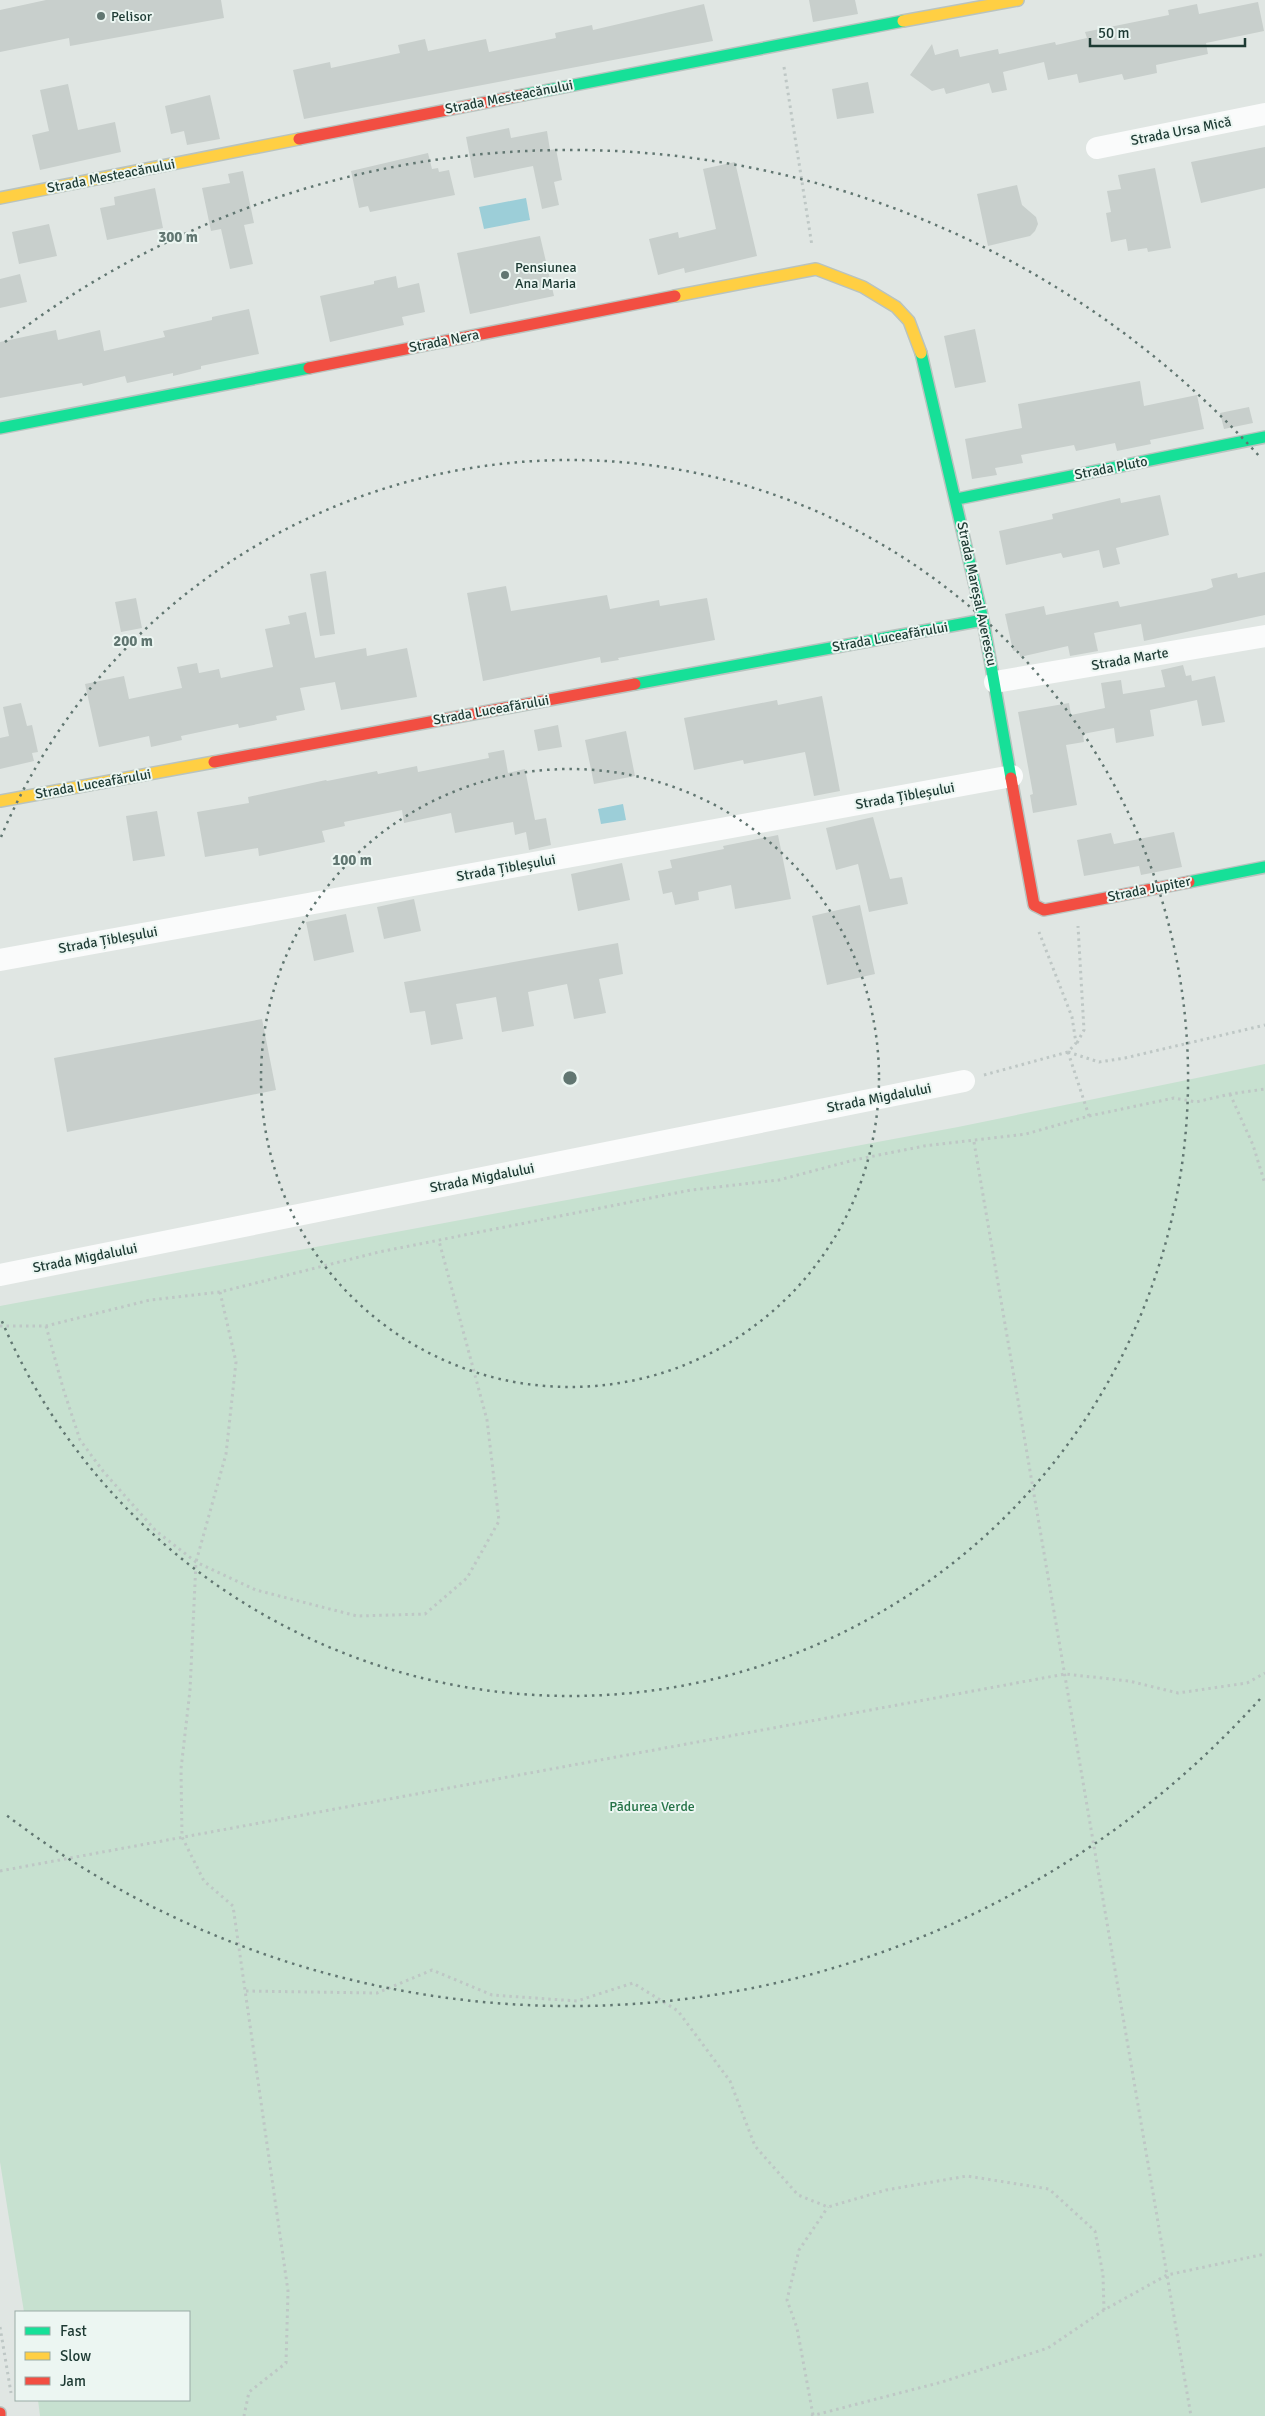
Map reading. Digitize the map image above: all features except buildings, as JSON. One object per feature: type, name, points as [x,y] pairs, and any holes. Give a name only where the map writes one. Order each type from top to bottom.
[{"type":"street","name":"Strada Mesteacănului","points":[[0,198],[780,44],[1018,0]]},
{"type":"street","name":"Strada Ursa Mică","points":[[1097,148],[1265,114]]},
{"type":"street","name":"Strada Mareșal Averescu","points":[[816,269],[853,282],[883,299],[906,316],[920,342],[983,620],[1012,776],[1028,885],[1034,905]]},
{"type":"street","name":"Strada Nera","points":[[0,428],[816,269]]},
{"type":"street","name":"Strada Pluto","points":[[956,498],[1265,438]]},
{"type":"street","name":"Strada Luceafărului","points":[[0,801],[983,620]]},
{"type":"street","name":"Strada Marte","points":[[995,682],[1265,636]]},
{"type":"street","name":"Strada Țibleșului","points":[[0,960],[1012,776]]},
{"type":"street","name":"Strada Jupiter","points":[[1034,905],[1044,910],[1265,867]]},
{"type":"street","name":"Strada Migdalului","points":[[0,1275],[964,1081]]},
{"type":"path","points":[[780,44],[816,269]]},
{"type":"path","points":[[964,1081],[1068,1052],[1076,1043],[1084,1030],[1076,903]]},
{"type":"path","points":[[1034,905],[1040,941],[1072,1017],[1076,1043]]},
{"type":"path","points":[[1068,1052],[1099,1062],[1265,1025]]},
{"type":"path","points":[[1068,1052],[1089,1116]]},
{"type":"path","points":[[0,1326],[46,1326],[150,1300],[220,1292],[379,1252],[691,1190],[779,1180],[854,1160],[924,1146],[974,1142],[1026,1134],[1089,1116],[1174,1098],[1196,1102],[1230,1094],[1265,1089]]},
{"type":"path","points":[[1230,1094],[1253,1145],[1265,1184]]},
{"type":"path","points":[[974,1142],[1191,2416]]},
{"type":"path","points":[[46,1326],[62,1388],[80,1440],[103,1471],[156,1531],[196,1562],[256,1590],[357,1616],[425,1614],[467,1578],[500,1521],[487,1420],[439,1241]]},
{"type":"path","points":[[220,1292],[236,1362],[226,1454],[196,1562],[190,1690],[181,1769],[182,1837],[204,1880],[233,1906],[288,2291],[286,2363],[249,2392],[244,2416]]},
{"type":"path","points":[[0,1871],[1065,1674],[1129,1681],[1178,1693],[1248,1683],[1265,1673]]},
{"type":"path","points":[[246,1991],[377,1993],[432,1970],[492,1995],[577,2000],[633,1983],[678,2011],[730,2081],[755,2146],[798,2195],[828,2207],[886,2190],[967,2176],[1048,2189],[1095,2231],[1103,2275],[1104,2310]]},
{"type":"path","points":[[828,2207],[799,2250],[787,2300],[796,2328],[812,2416],[942,2382],[1048,2348],[1104,2310],[1167,2274],[1265,2254]]},
{"type":"path","points":[[0,2327],[12,2398]]},
{"type":"green space","name":"Pădurea Verde","points":[[1265,1064],[1265,2416],[40,2416],[38,2401],[190,2401],[190,2311],[24,2311],[0,2162],[0,1306],[958,1127]]},
{"type":"water","points":[[526,198],[530,220],[484,229],[479,207]]},
{"type":"water","points":[[623,804],[626,820],[601,824],[598,809]]},
{"type":"traffic: fast","points":[[523,95],[903,21]]},
{"type":"traffic: fast","points":[[921,353],[983,620],[1011,778]]},
{"type":"traffic: fast","points":[[0,428],[309,368]]},
{"type":"traffic: fast","points":[[957,499],[1265,437]]},
{"type":"traffic: fast","points":[[635,684],[983,620]]},
{"type":"traffic: fast","points":[[1189,882],[1265,867]]},
{"type":"traffic: slow","points":[[903,21],[1018,0]]},
{"type":"traffic: slow","points":[[0,198],[299,139]]},
{"type":"traffic: slow","points":[[675,296],[816,269],[863,287],[896,307],[909,321],[921,353]]},
{"type":"traffic: slow","points":[[0,801],[214,762]]},
{"type":"traffic: jam","points":[[299,139],[523,95]]},
{"type":"traffic: jam","points":[[309,368],[675,296]]},
{"type":"traffic: jam","points":[[214,762],[635,684]]},
{"type":"traffic: jam","points":[[1011,778],[1034,905],[1044,910],[1189,882]]},
{"type":"place","name":"Pelisor","points":[[101,16]]},
{"type":"place","name":"Pensiunea Ana Maria","points":[[505,275]]}]
